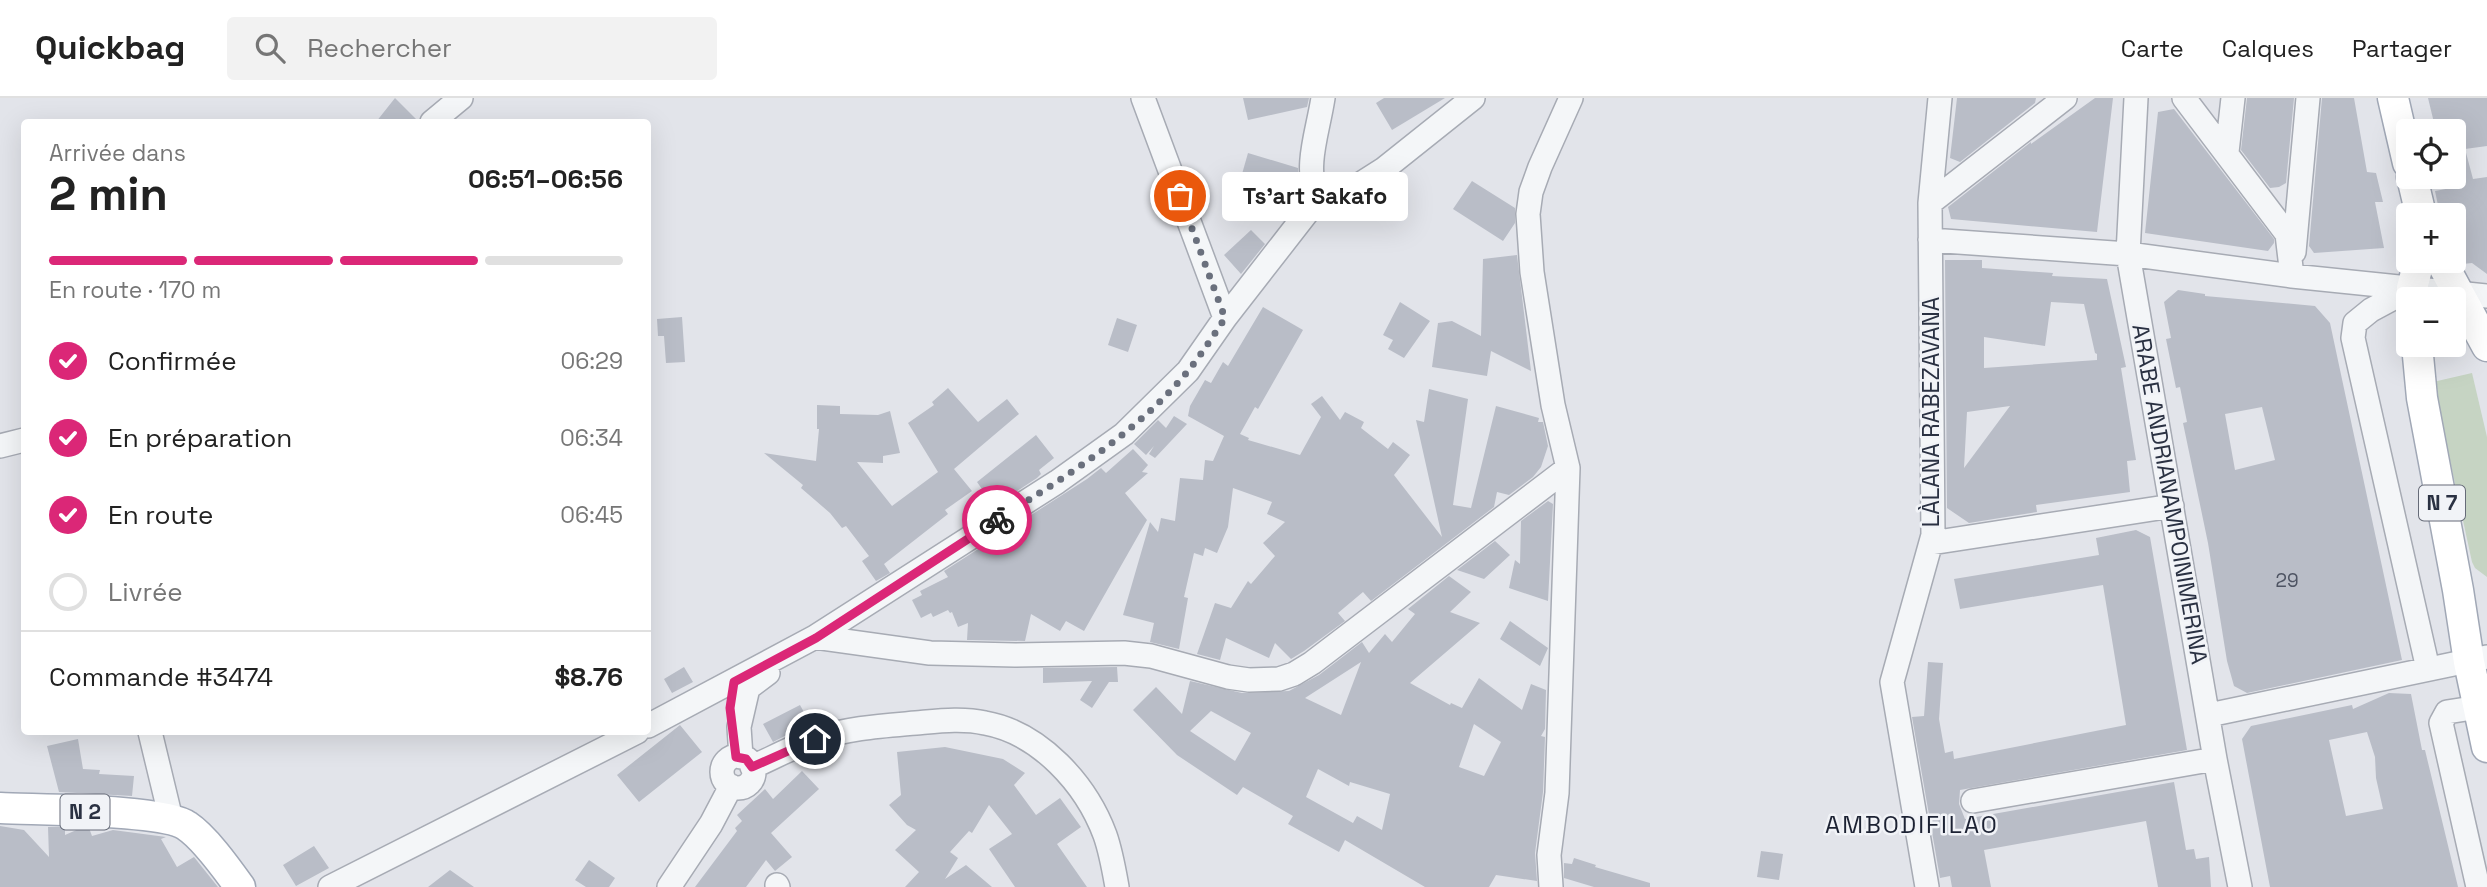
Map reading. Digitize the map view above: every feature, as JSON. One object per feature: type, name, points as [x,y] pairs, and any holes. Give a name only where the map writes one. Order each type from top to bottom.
[{"type":"main road","points":[[2393,98],[2398,119]]},
{"type":"main road","points":[[2452,273],[2473,295],[2487,346]]},
{"type":"main road","name":"N 7","points":[[2418,357],[2422,398],[2458,590],[2478,659],[2479,707],[2487,747]]},
{"type":"main road","name":"N 2","points":[[0,808],[135,814],[171,819],[187,825],[224,865],[240,887]]},
{"type":"street","points":[[436,119],[461,98]]},
{"type":"street","points":[[1143,98],[1225,318]]},
{"type":"street","points":[[1316,201],[1310,176],[1311,155],[1317,138],[1322,98]]},
{"type":"street","points":[[651,724],[816,638],[1057,482],[1124,434],[1188,371],[1225,318],[1316,201],[1342,192],[1384,169],[1473,98]]},
{"type":"street","points":[[1551,887],[1549,855],[1557,793],[1568,467],[1553,405],[1532,272],[1528,214],[1539,167],[1571,98]]},
{"type":"street","name":"LÀLANA RABEZAVANA","points":[[1927,887],[1892,682],[1933,535],[1930,204],[1940,98]]},
{"type":"street","points":[[1930,204],[2066,98]]},
{"type":"street","name":"ARABE ANDRIANAMPOINIMERINA","points":[[2136,98],[2128,254],[2215,759],[2240,887]]},
{"type":"street","points":[[2184,98],[2287,234],[2292,276]]},
{"type":"street","points":[[2227,152],[2233,98]]},
{"type":"street","points":[[2292,276],[2308,98]]},
{"type":"street","points":[[1930,240],[2128,254],[2292,276],[2414,283],[2473,295]]},
{"type":"street","points":[[2414,283],[2355,323],[2353,338],[2428,669]]},
{"type":"street","points":[[0,446],[21,441]]},
{"type":"street","points":[[743,760],[739,727],[748,688],[816,638],[930,653],[1124,653],[1151,656],[1238,679],[1279,679],[1294,674],[1568,467]]},
{"type":"street","points":[[1931,543],[2172,506]]},
{"type":"street","points":[[2209,715],[2478,659]]},
{"type":"street","points":[[734,682],[730,708],[743,760]]},
{"type":"street","points":[[2478,887],[2441,723],[2447,712],[2479,707]]},
{"type":"street","points":[[669,887],[711,824],[731,786],[724,779],[722,769],[727,761],[743,760],[815,739],[871,727],[956,720],[1007,729],[1047,754],[1066,772],[1083,794],[1105,836],[1117,887]]},
{"type":"street","points":[[155,735],[171,819]]},
{"type":"street","points":[[330,887],[631,735]]},
{"type":"street","points":[[1973,801],[2215,759]]},
{"type":"green space","points":[[2472,373],[2487,437],[2487,577],[2475,568],[2472,562],[2433,382]]},
{"type":"building","points":[[395,98],[416,119],[378,119]]},
{"type":"building","points":[[1243,98],[1309,98],[1307,107],[1248,120]]},
{"type":"building","points":[[1384,98],[1445,98],[1392,130],[1376,103]]},
{"type":"building","points":[[1957,98],[2036,98],[2035,103],[1960,162],[1950,158]]},
{"type":"building","points":[[2095,98],[2113,98],[2097,232],[1951,219],[1948,207],[2031,142]]},
{"type":"building","points":[[2247,98],[2294,98],[2286,183],[2279,187],[2270,188],[2241,150]]},
{"type":"building","points":[[2322,98],[2354,98],[2367,172],[2376,173],[2383,202],[2375,202],[2384,248],[2314,253],[2309,246]]},
{"type":"building","points":[[2428,98],[2487,98],[2487,146],[2466,149],[2466,119],[2433,119]]},
{"type":"building","points":[[2174,109],[2274,239],[2268,251],[2145,233],[2158,112]]},
{"type":"building","points":[[1248,153],[1298,168],[1298,181],[1283,221],[1270,217],[1278,192],[1240,181]]},
{"type":"building","points":[[2466,153],[2473,179],[2487,177],[2487,274],[2472,263],[2466,264],[2466,203],[2438,203],[2435,191],[2466,189]]},
{"type":"building","points":[[1472,181],[1515,208],[1515,223],[1503,241],[1453,209]]},
{"type":"building","points":[[1251,230],[1265,244],[1241,274],[1224,255]]},
{"type":"building","points":[[1517,255],[1531,371],[1491,351],[1487,376],[1432,367],[1438,323],[1452,321],[1481,336],[1483,259]]},
{"type":"building","points":[[1945,260],[1982,260],[1982,268],[2107,279],[2126,367],[2121,368],[2136,460],[2127,461],[2130,492],[2036,505],[2037,512],[1969,523],[1947,508]],"holes":[[[2051,302],[2084,304],[2097,360],[1984,368],[1984,337],[2045,346]],[[2010,406],[1964,468],[1967,412]]]},
{"type":"building","points":[[2178,290],[2205,296],[2315,306],[2330,323],[2402,660],[2247,693],[2234,686],[2227,661],[2208,543],[2183,423],[2187,422],[2180,387],[2176,388],[2166,339],[2171,338],[2164,302]],"holes":[[[2262,407],[2275,460],[2235,470],[2225,414]]]},
{"type":"building","points":[[1400,302],[1430,321],[1404,358],[1388,349],[1393,340],[1383,335]]},
{"type":"building","points":[[1263,307],[1303,330],[1258,409],[1255,407],[1240,434],[1249,438],[1248,440],[1300,455],[1321,417],[1311,404],[1322,396],[1340,420],[1345,412],[1364,422],[1361,428],[1388,449],[1393,442],[1410,455],[1394,475],[1442,537],[1416,420],[1424,422],[1429,389],[1468,399],[1453,505],[1471,508],[1496,406],[1539,418],[1538,422],[1543,422],[1548,446],[1541,467],[1533,477],[1509,495],[1497,492],[1494,507],[1371,601],[1363,592],[1338,613],[1345,621],[1304,651],[1291,659],[1275,643],[1269,658],[1226,638],[1220,660],[1197,654],[1215,603],[1231,608],[1248,581],[1251,584],[1275,556],[1263,543],[1285,522],[1267,514],[1272,502],[1233,488],[1228,527],[1217,553],[1205,548],[1203,556],[1194,553],[1184,597],[1188,598],[1179,649],[1150,642],[1154,623],[1123,615],[1150,522],[1158,532],[1161,518],[1175,521],[1180,478],[1203,480],[1205,460],[1213,461],[1224,436],[1188,416],[1190,406],[1205,380],[1211,383],[1223,362],[1228,366]]},
{"type":"building","points":[[682,317],[685,362],[666,363],[664,336],[658,336],[657,319]]},
{"type":"building","points":[[1117,318],[1137,325],[1128,352],[1108,345]]},
{"type":"building","points":[[948,388],[978,422],[1007,399],[1019,414],[954,469],[972,491],[945,510],[948,514],[884,564],[890,573],[876,581],[862,561],[869,556],[846,526],[842,528],[830,513],[801,488],[803,485],[764,453],[816,461],[819,429],[817,405],[840,406],[840,414],[878,415],[890,411],[900,453],[883,456],[883,463],[857,462],[892,506],[938,472],[908,423],[934,405],[932,402]]},
{"type":"building","points":[[1174,416],[1187,424],[1155,458],[1149,454],[1154,446],[1146,455],[1134,444],[1158,420],[1166,428]]},
{"type":"building","points":[[1036,435],[1054,458],[1039,470],[1041,474],[1037,478],[994,506],[977,482]]},
{"type":"building","points":[[1133,449],[1148,465],[1142,472],[1148,473],[1125,493],[1147,520],[1084,631],[1066,621],[1060,631],[1031,614],[1025,641],[967,640],[968,623],[958,627],[952,612],[948,610],[933,617],[931,613],[921,618],[912,600],[922,595],[920,591],[948,577],[944,571],[1101,468],[1106,473]]},
{"type":"building","points":[[1548,501],[1553,504],[1548,601],[1509,588],[1515,560],[1520,564],[1521,521]]},
{"type":"building","points":[[2136,530],[2150,537],[2187,750],[1960,790],[1959,804],[1965,819],[2174,782],[2186,850],[2194,849],[2196,859],[2209,857],[2211,887],[2158,887],[2146,821],[1984,850],[1991,887],[1952,887],[1950,876],[1940,878],[1912,717],[1924,716],[1928,662],[1943,663],[1939,719],[1945,753],[1953,751],[1954,759],[2126,725],[2103,585],[1960,609],[1954,579],[2099,555],[2096,538]]},
{"type":"building","points":[[1495,541],[1510,555],[1484,579],[1457,570]]},
{"type":"building","points":[[1449,576],[1471,592],[1450,612],[1480,623],[1410,683],[1450,705],[1451,703],[1462,708],[1479,678],[1522,710],[1531,684],[1546,690],[1545,729],[1541,736],[1545,737],[1543,792],[1535,853],[1537,881],[1496,875],[1489,887],[1425,887],[1345,840],[1339,852],[1288,824],[1293,816],[1243,787],[1237,795],[1177,755],[1133,710],[1156,687],[1182,714],[1190,681],[1242,693],[1289,691],[1319,675],[1362,642],[1369,653],[1385,634],[1392,642],[1415,614],[1408,609]],"holes":[[[1361,662],[1341,715],[1305,698]],[[1211,711],[1251,733],[1235,761],[1190,731]],[[1474,724],[1501,742],[1484,776],[1459,767]],[[1318,769],[1349,786],[1350,782],[1390,794],[1382,830],[1357,816],[1353,823],[1306,797]]]},
{"type":"building","points":[[1510,621],[1548,648],[1540,666],[1500,639]]},
{"type":"building","points":[[684,667],[693,682],[672,693],[664,679]]},
{"type":"building","points":[[1117,667],[1118,682],[1109,682],[1092,708],[1080,700],[1092,681],[1043,683],[1043,668]]},
{"type":"building","points":[[2389,693],[2411,694],[2422,750],[2425,750],[2458,887],[2270,887],[2242,739],[2251,726],[2352,705],[2353,709]],"holes":[[[2367,732],[2375,757],[2376,778],[2383,809],[2346,816],[2329,740]]]},
{"type":"building","points":[[800,705],[810,723],[773,742],[763,724]]},
{"type":"building","points":[[680,725],[702,752],[639,802],[617,775]]},
{"type":"building","points":[[78,739],[83,769],[100,770],[99,774],[134,776],[132,796],[59,792],[47,746]]},
{"type":"building","points":[[945,747],[1003,759],[1025,773],[1014,785],[1036,815],[1060,798],[1081,827],[1057,844],[1087,887],[1015,887],[989,849],[1012,834],[989,805],[972,833],[969,831],[950,852],[958,858],[945,879],[966,865],[992,887],[905,887],[919,872],[895,850],[916,830],[907,825],[889,805],[901,795],[897,752]]},
{"type":"building","points":[[802,771],[819,789],[771,833],[792,857],[775,871],[766,860],[746,887],[695,887],[737,831],[735,828],[742,821],[737,815],[765,789],[773,799]]},
{"type":"building","points":[[0,826],[24,830],[49,857],[48,827],[65,827],[65,835],[81,828],[89,828],[92,836],[113,830],[166,837],[161,839],[177,867],[194,857],[218,887],[0,887]]},
{"type":"building","points":[[314,846],[329,868],[296,886],[283,865]]},
{"type":"building","points":[[1761,851],[1783,854],[1779,880],[1757,877]]},
{"type":"building","points":[[1574,858],[1650,883],[1650,887],[1594,887],[1564,878],[1564,863],[1572,864]]},
{"type":"building","points":[[589,860],[615,878],[609,887],[586,887],[575,880]]},
{"type":"building","points":[[450,870],[474,887],[428,887]]},
{"type":"way so far","points":[[997,520],[1091,459],[1124,434],[1188,371],[1225,318],[1180,196]]},
{"type":"place","name":"Ts'art Sakafo","points":[[1180,196]]},
{"type":"district","name":"AMBODIFILAO","points":[[1912,825]]},
{"type":"route","points":[[815,739],[752,767],[746,759],[736,757],[730,708],[734,682],[816,638],[997,520]]}]
